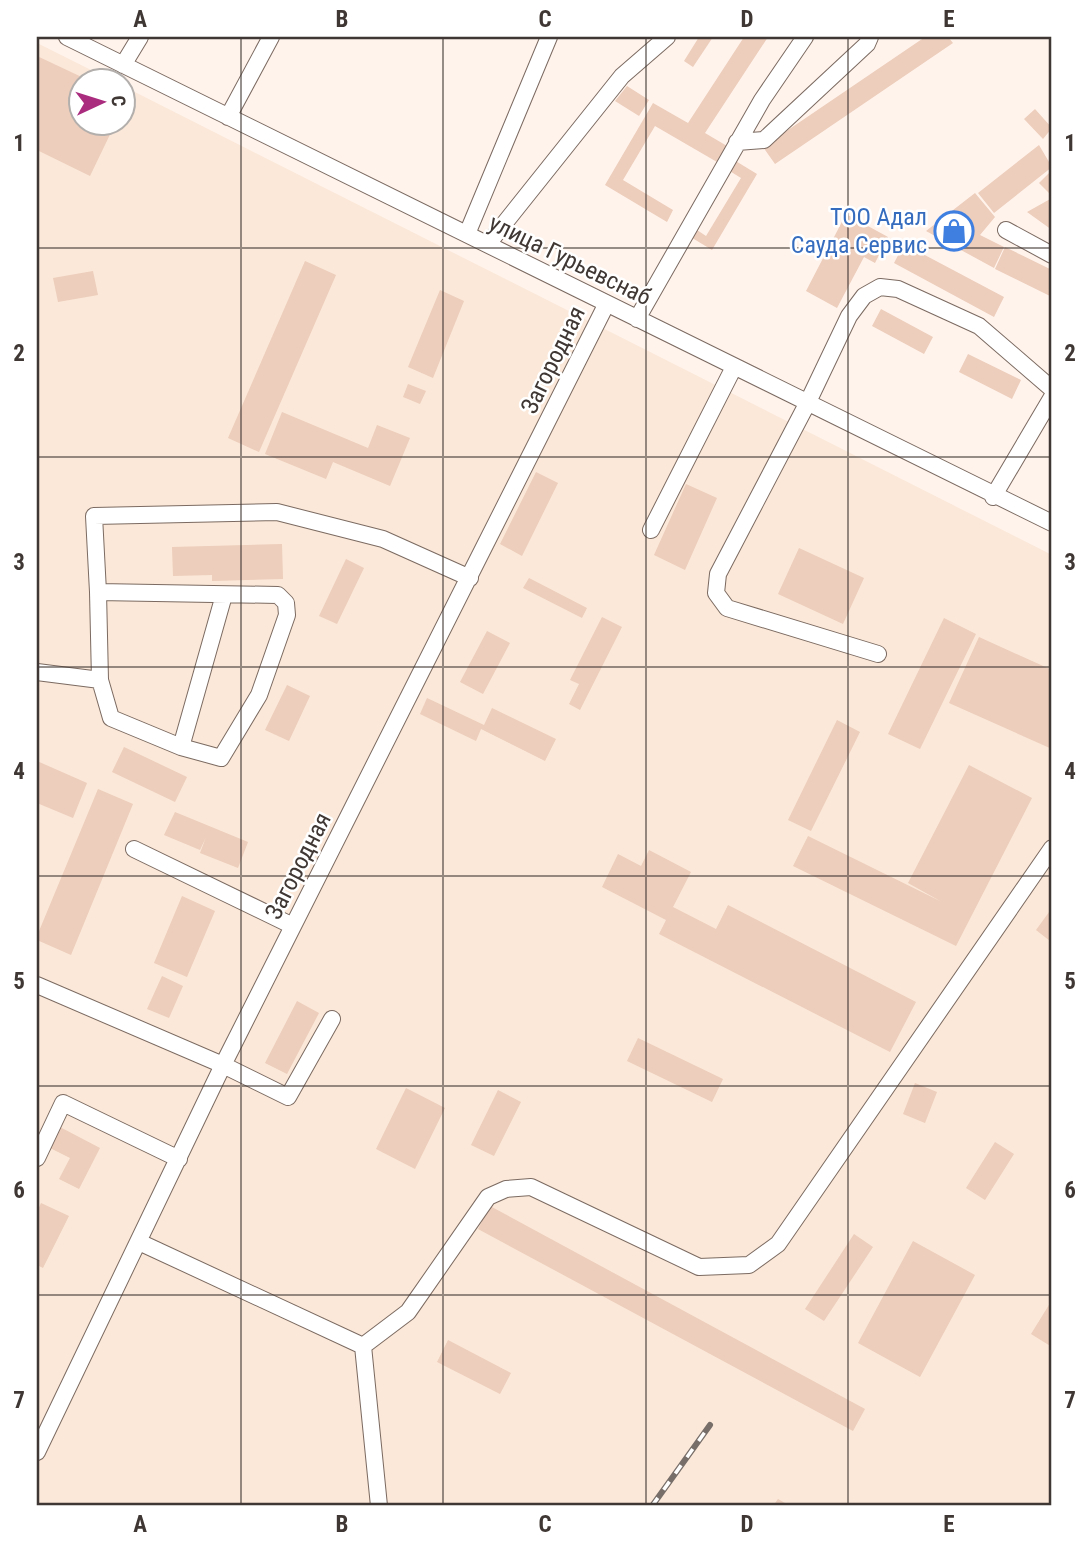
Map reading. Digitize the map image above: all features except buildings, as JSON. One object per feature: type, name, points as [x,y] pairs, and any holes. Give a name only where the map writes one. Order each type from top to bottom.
[{"type":"street","name":"улица Гурьевснаб","points":[[67,37],[1052,523]]},
{"type":"street","points":[[123,65],[140,37]]},
{"type":"street","points":[[228,117],[271,37]]},
{"type":"street","points":[[467,234],[549,37]]},
{"type":"street","points":[[488,244],[622,76],[667,37]]},
{"type":"street","points":[[637,319],[737,142],[805,37]]},
{"type":"street","points":[[737,142],[764,140],[867,44],[870,37]]},
{"type":"street","points":[[1006,230],[1052,255]]},
{"type":"street","points":[[878,654],[726,608],[716,593],[718,574],[807,404],[849,316],[864,296],[880,287],[898,289],[979,326],[1052,389]]},
{"type":"street","name":"Загородная","points":[[37,1452],[223,1065],[606,305]]},
{"type":"street","points":[[650,530],[734,367]]},
{"type":"street","points":[[993,496],[1052,397]]},
{"type":"street","points":[[98,592],[278,595],[286,603],[287,615],[258,695],[220,758],[181,747],[111,718],[100,680],[94,516],[277,512],[383,539],[470,578]]},
{"type":"street","points":[[181,747],[225,595]]},
{"type":"street","points":[[37,672],[100,680]]},
{"type":"street","points":[[363,1346],[408,1312],[488,1198],[506,1189],[531,1187],[699,1267],[749,1265],[778,1244],[1052,848]]},
{"type":"street","points":[[134,849],[293,926]]},
{"type":"street","points":[[37,985],[223,1065],[288,1097],[332,1019]]},
{"type":"street","points":[[37,1158],[63,1103],[179,1159]]},
{"type":"street","points":[[139,1242],[363,1346]]},
{"type":"street","points":[[363,1346],[379,1506]]},
{"type":"shaded area","points":[[37,43],[83,66],[66,66],[66,136],[136,136],[136,93],[1052,555],[1052,1506],[37,1506]]},
{"type":"railway","points":[[652,1506],[710,1425]]},
{"type":"place","name":"ТОО Адал Сауда Сервис","points":[[954,231]]}]
